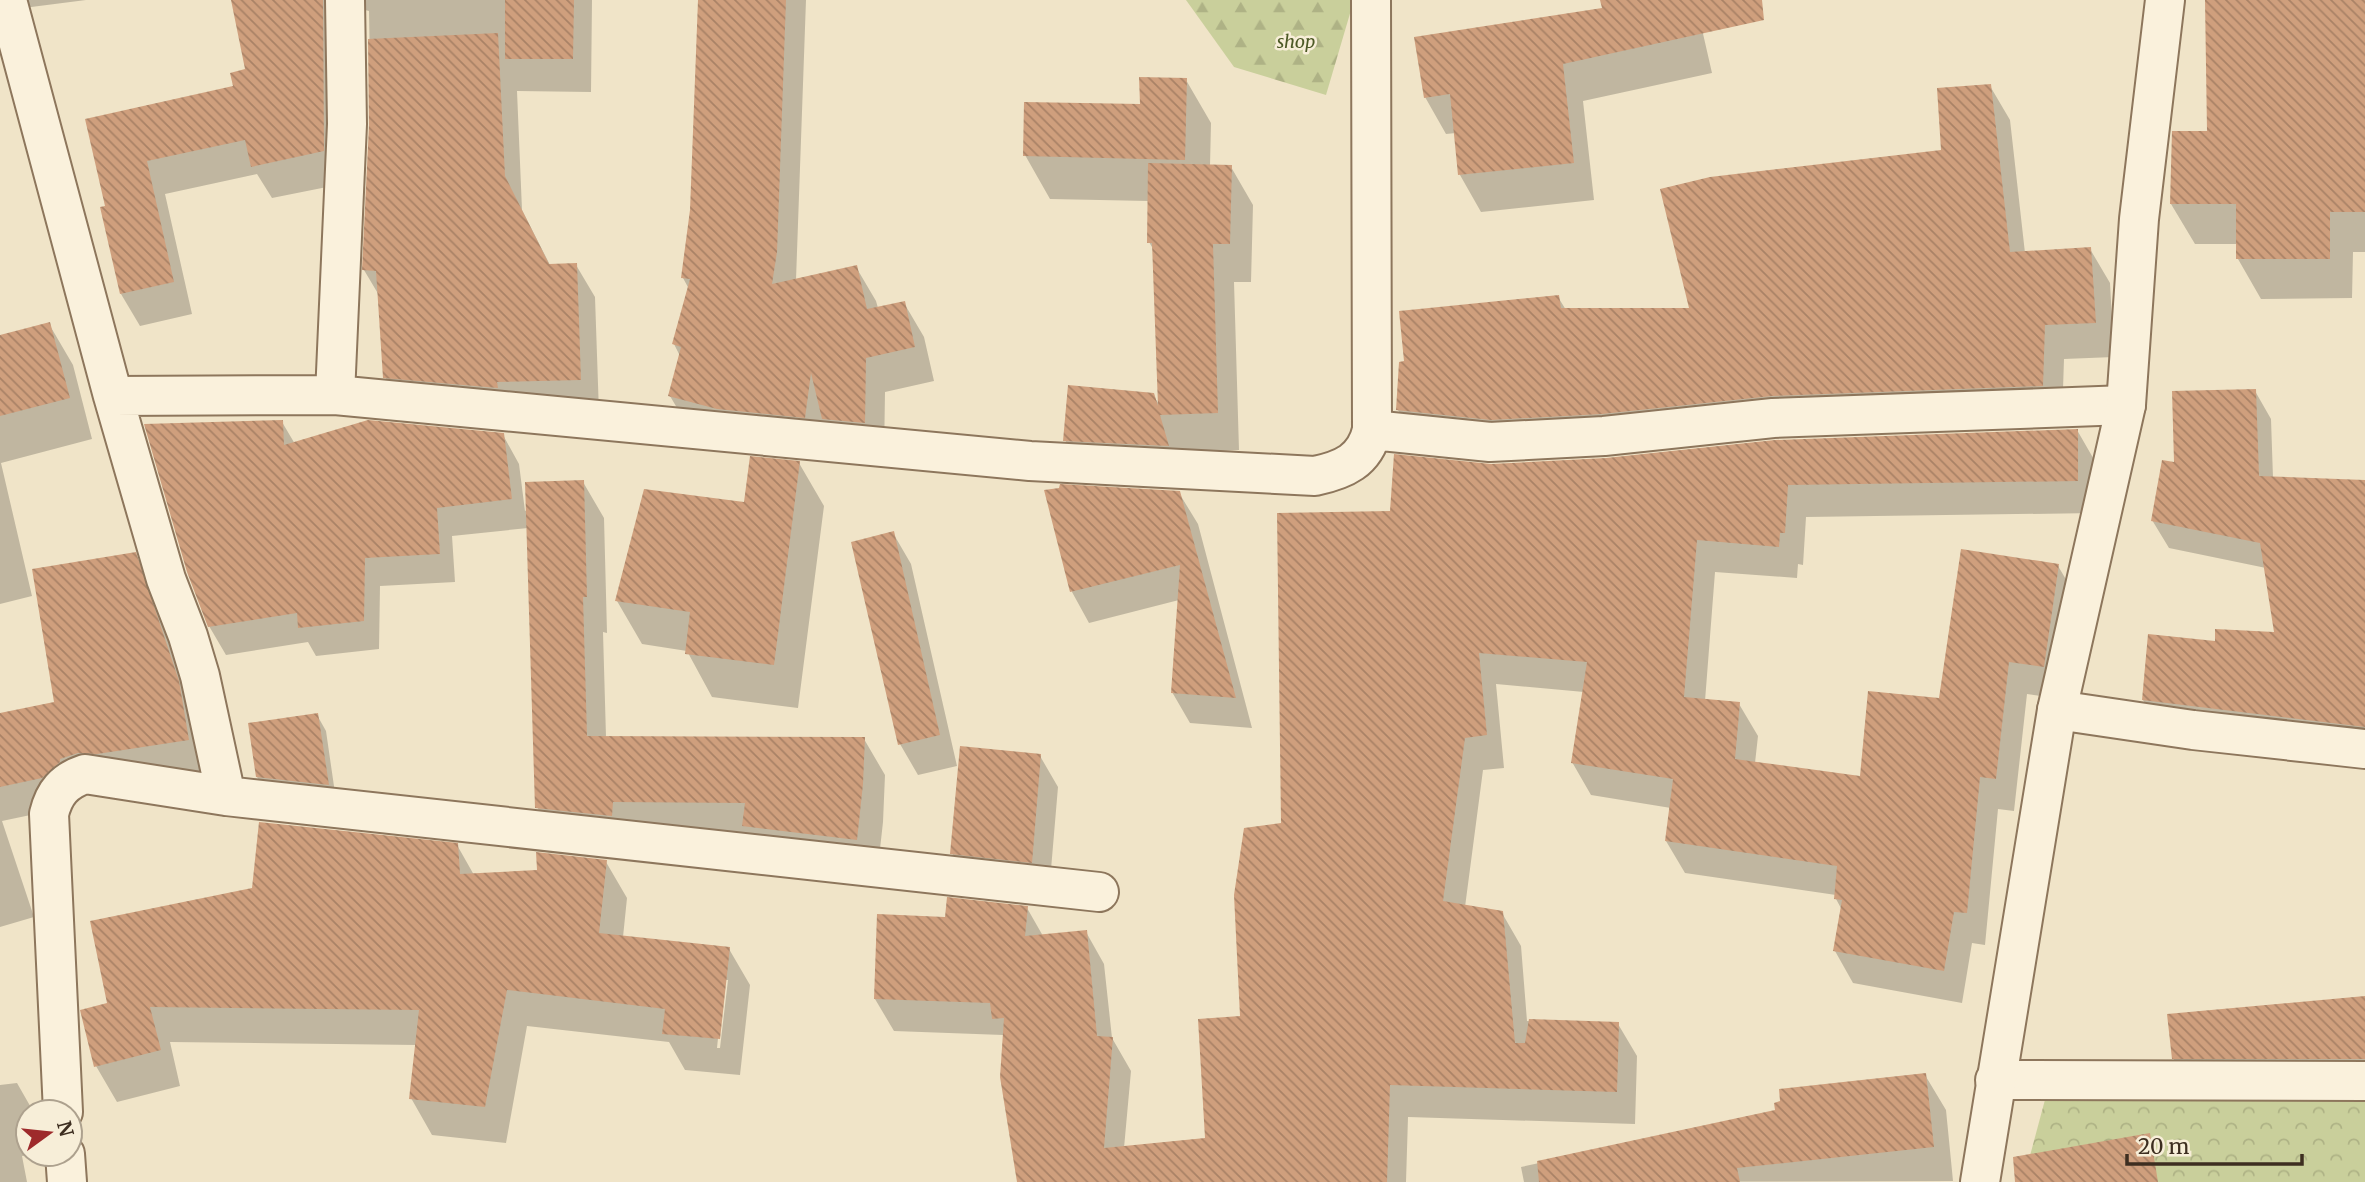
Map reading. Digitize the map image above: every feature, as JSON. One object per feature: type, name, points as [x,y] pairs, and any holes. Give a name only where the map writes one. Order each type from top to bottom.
[{"type":"street","points":[[7,0],[113,396],[166,579],[200,676],[226,796]]},
{"type":"street","points":[[335,395],[347,124],[345,0]]},
{"type":"street","points":[[113,396],[335,395],[1030,461],[1315,476],[1339,471],[1353,462],[1370,441],[1372,430],[1371,0]]},
{"type":"street","points":[[1980,1182],[2057,710],[2126,405],[2138,219],[2165,0]]},
{"type":"street","points":[[1372,430],[1490,442],[1604,436],[1773,418],[2126,405]]},
{"type":"street","points":[[2057,710],[2193,730],[2365,749]]},
{"type":"street","points":[[62,1098],[48,814],[52,800],[62,786],[85,774],[226,796],[1099,892]]},
{"type":"street","points":[[1995,1080],[2365,1081]]},
{"type":"green space","name":"shop","points":[[1186,0],[1354,0],[1326,95],[1234,67]]},
{"type":"green space","points":[[2046,1096],[2365,1096],[2365,1182],[2023,1182]]},
{"type":"building","points":[[231,0],[323,0],[324,151],[251,167],[245,140],[147,161],[174,282],[120,294],[100,207],[105,206],[85,119],[233,86],[230,73],[245,69]]},
{"type":"building","points":[[505,0],[574,0],[573,59],[505,59]]},
{"type":"building","points":[[698,0],[786,0],[777,252],[772,284],[857,265],[867,309],[905,301],[915,347],[866,358],[865,423],[822,419],[811,373],[805,418],[717,409],[668,396],[681,347],[672,344],[690,279],[681,278],[690,210]]},
{"type":"building","points":[[1600,0],[1762,0],[1764,20],[1563,64],[1574,163],[1458,175],[1450,94],[1424,98],[1414,37],[1602,8]]},
{"type":"building","points":[[2205,0],[2365,0],[2365,212],[2330,212],[2330,259],[2236,259],[2236,204],[2170,204],[2172,131],[2207,131]]},
{"type":"building","points":[[498,33],[505,176],[549,264],[577,263],[581,380],[497,382],[498,388],[383,378],[376,271],[362,270],[369,125],[368,39]]},
{"type":"building","points":[[1139,77],[1187,78],[1185,160],[1023,156],[1024,102],[1140,104]]},
{"type":"building","points":[[1991,84],[2010,252],[2091,247],[2096,323],[2045,325],[2043,386],[1772,396],[1602,414],[1491,420],[1396,410],[1399,362],[1404,361],[1399,311],[1559,295],[1561,308],[1689,308],[1660,189],[1710,177],[1941,150],[1937,88]]},
{"type":"building","points":[[1148,163],[1232,165],[1230,244],[1213,244],[1218,413],[1160,415],[1169,446],[1063,441],[1068,385],[1154,393],[1158,406],[1152,243],[1147,243]]},
{"type":"building","points":[[50,322],[70,398],[0,416],[0,335]]},
{"type":"building","points":[[2256,389],[2259,476],[2365,480],[2365,727],[2142,700],[2148,634],[2215,641],[2215,629],[2274,632],[2260,543],[2151,521],[2162,460],[2174,462],[2172,391]]},
{"type":"building","points":[[283,420],[284,445],[368,420],[504,433],[512,499],[437,508],[440,554],[365,558],[364,621],[298,628],[297,613],[208,627],[187,572],[144,424]]},
{"type":"building","points":[[2078,429],[2078,481],[1788,485],[1785,533],[1780,533],[1779,547],[1697,540],[1684,697],[1740,702],[1735,759],[1860,776],[1868,691],[1939,698],[1961,549],[2059,564],[2044,667],[2009,662],[1996,779],[1980,777],[1967,913],[1954,912],[1944,971],[1833,951],[1842,900],[1834,899],[1837,866],[1665,841],[1673,779],[1571,763],[1587,662],[1479,653],[1487,735],[1465,738],[1443,901],[1503,911],[1515,1043],[1525,1043],[1529,1019],[1619,1022],[1617,1092],[1390,1085],[1387,1182],[1017,1182],[1000,1077],[1004,1018],[992,1019],[990,1003],[874,999],[877,914],[945,917],[947,897],[1028,906],[1025,936],[1087,930],[1097,1036],[1113,1037],[1104,1148],[1205,1138],[1198,1019],[1240,1016],[1234,895],[1244,828],[1281,823],[1277,513],[1390,511],[1394,454],[1491,464],[1606,458],[1775,440]]},
{"type":"building","points":[[750,456],[800,461],[774,665],[685,654],[690,612],[615,601],[644,489],[744,502]]},
{"type":"building","points":[[584,480],[587,597],[583,597],[587,736],[865,737],[857,840],[742,826],[745,803],[613,802],[612,816],[535,808],[525,482]]},
{"type":"building","points":[[1060,484],[1180,491],[1236,698],[1171,693],[1180,565],[1070,592],[1044,490],[1059,488]]},
{"type":"building","points":[[894,531],[940,735],[898,745],[851,542]]},
{"type":"building","points":[[136,552],[179,681],[189,740],[97,754],[78,753],[60,759],[42,778],[0,787],[0,713],[54,702],[32,569]]},
{"type":"building","points":[[318,713],[329,785],[256,777],[248,723]]},
{"type":"building","points":[[960,746],[1041,754],[1032,863],[950,854]]},
{"type":"building","points":[[259,822],[458,843],[460,874],[537,870],[536,852],[607,860],[599,933],[730,947],[720,1039],[662,1034],[665,1009],[507,990],[485,1107],[409,1099],[419,1010],[150,1007],[161,1050],[94,1067],[80,1010],[107,1003],[90,921],[252,888]]},
{"type":"building","points":[[2365,996],[2365,1059],[2172,1059],[2167,1014]]},
{"type":"building","points":[[1926,1073],[1934,1147],[1737,1168],[1740,1182],[1539,1182],[1537,1161],[1775,1110],[1774,1103],[1780,1101],[1779,1089]]},
{"type":"building","points":[[2150,1133],[2158,1182],[2015,1182],[2013,1157]]}]
